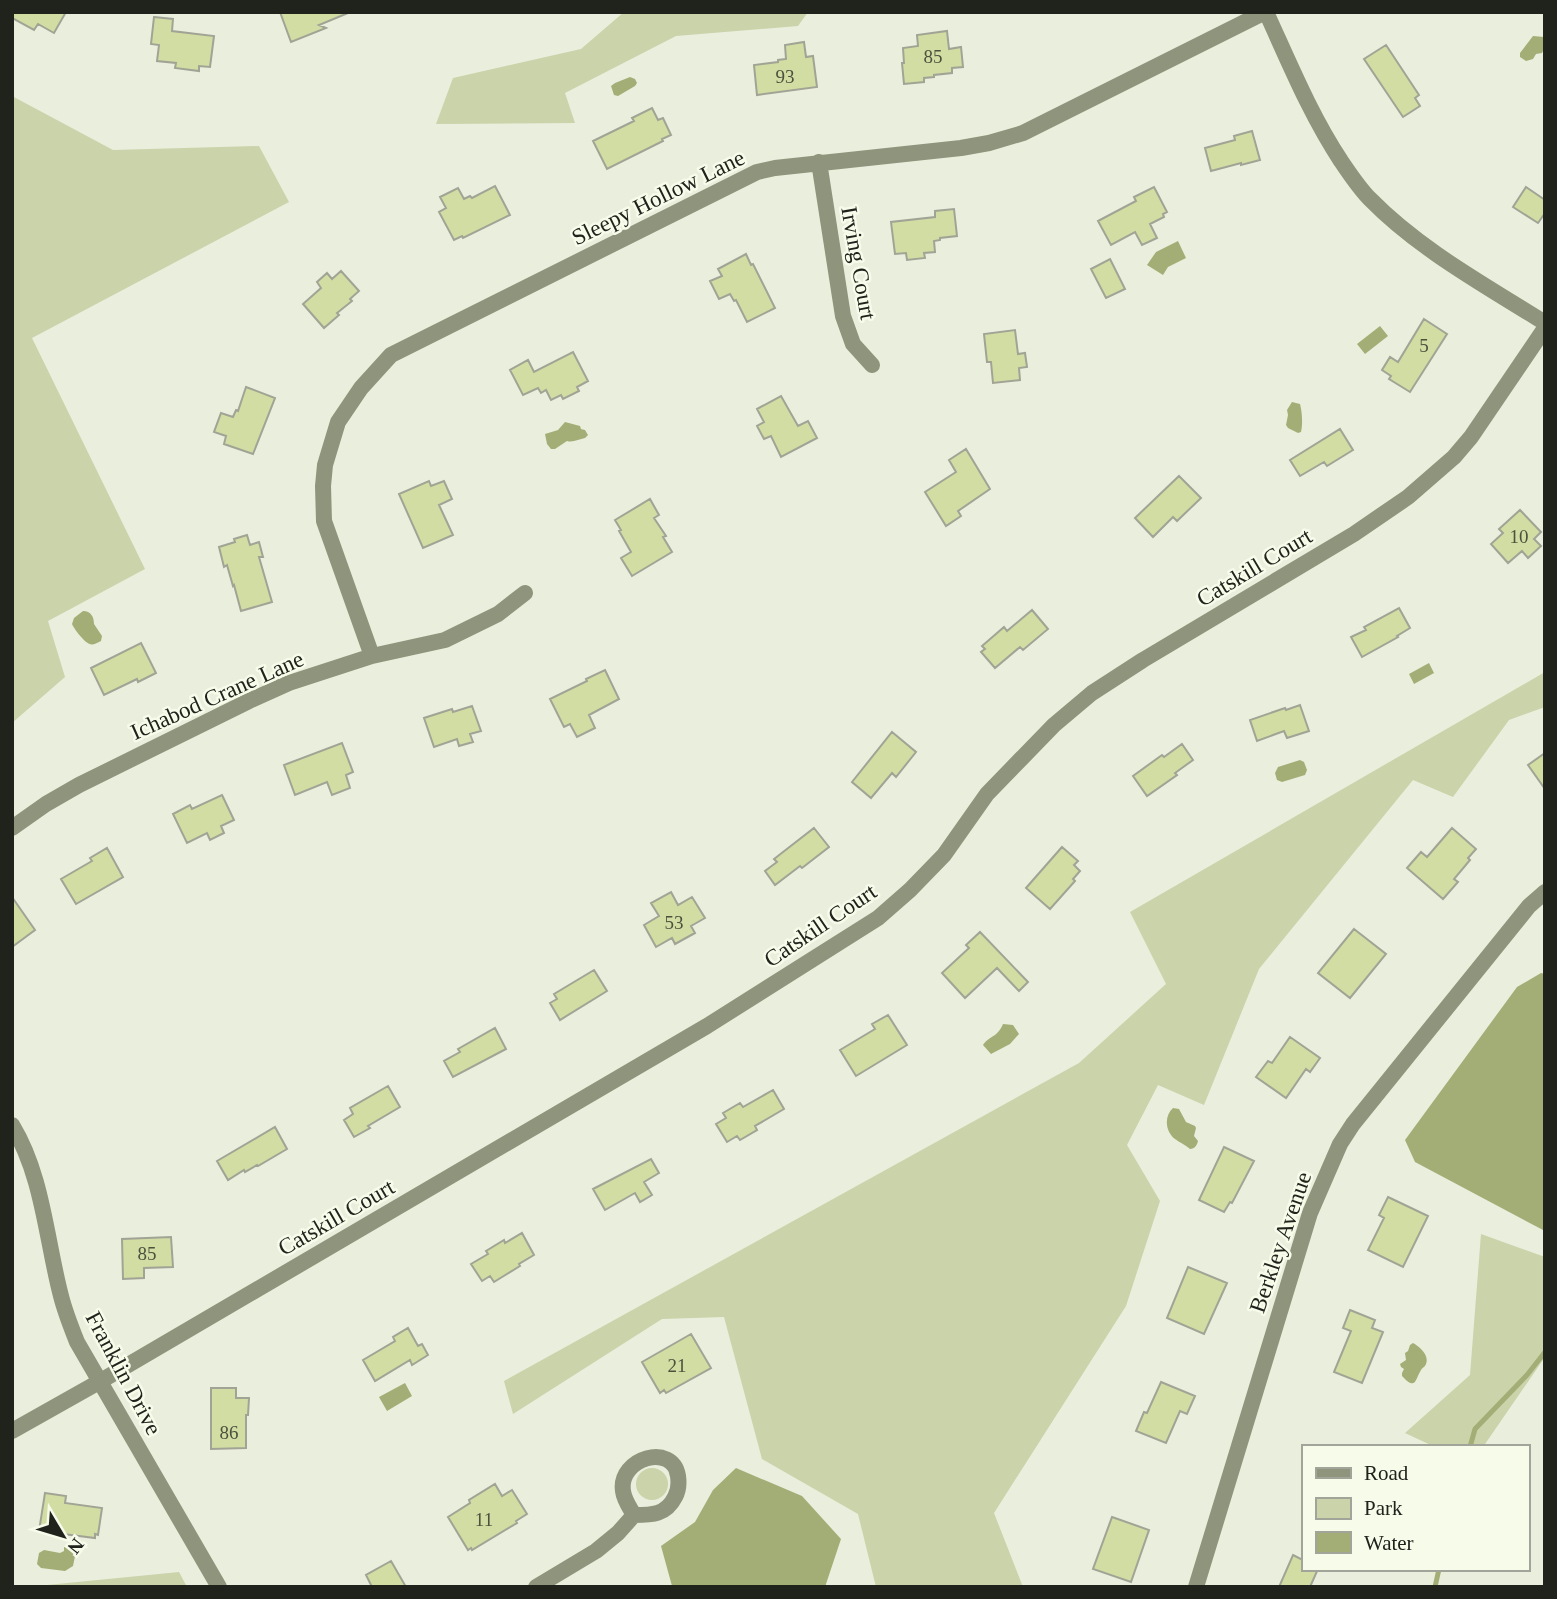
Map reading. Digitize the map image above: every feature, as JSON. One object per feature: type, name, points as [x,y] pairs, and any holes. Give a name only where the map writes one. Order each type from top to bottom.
[{"type":"street","name":"Sleepy Hollow Lane","points":[[372,656],[324,521],[323,486],[325,465],[338,422],[361,388],[391,355],[757,172],[819,162],[961,148],[1023,133],[1265,12]]},
{"type":"street","points":[[1265,12],[1322,133],[1370,199],[1410,235],[1545,326]]},
{"type":"street","name":"Irving Court","points":[[819,162],[843,316],[853,344],[872,365]]},
{"type":"street","name":"Catskill Court","points":[[12,1431],[707,1026],[878,918],[944,855],[987,794],[1054,725],[1091,693],[1354,534],[1408,497],[1454,457],[1471,438],[1545,326]]},
{"type":"street","name":"Ichabod Crane Lane","points":[[12,828],[79,785],[249,701],[289,683],[372,656],[445,640],[498,614],[525,593]]},
{"type":"street","name":"Berkley Avenue","points":[[1196,1587],[1310,1213],[1340,1144],[1353,1124],[1529,906],[1545,892]]},
{"type":"street","name":"Franklin Drive","points":[[12,1125],[22,1141],[34,1172],[61,1298],[77,1342],[219,1587]]},
{"type":"street","points":[[536,1587],[596,1551],[634,1515]]},
{"type":"green space","points":[[624,12],[808,12],[798,26],[676,36],[565,93],[575,123],[436,124],[453,78],[581,49]]},
{"type":"green space","points":[[12,96],[113,150],[259,146],[289,202],[32,338],[145,569],[48,621],[65,677],[12,723]]},
{"type":"green space","points":[[1545,672],[1545,707],[1509,720],[1453,797],[1413,780],[1259,969],[1204,1105],[1158,1085],[1127,1145],[1160,1201],[1126,1306],[994,1513],[1023,1587],[876,1587],[858,1514],[762,1459],[724,1317],[662,1319],[513,1414],[504,1381],[1079,1063],[1166,984],[1130,912]]},
{"type":"green space","points":[[1481,1234],[1545,1257],[1545,1357],[1484,1445],[1431,1445],[1405,1433],[1470,1375]]},
{"type":"green space","points":[[652,1468],[663,1473],[668,1484],[663,1495],[652,1500],[641,1495],[636,1484],[641,1473]]},
{"type":"green space","points":[[179,1572],[187,1587],[45,1587],[47,1585]]},
{"type":"water","points":[[1533,36],[1544,37],[1545,47],[1542,53],[1526,61],[1520,57],[1520,53]]},
{"type":"water","points":[[630,77],[635,79],[635,86],[618,96],[614,95],[611,86]]},
{"type":"water","points":[[1178,241],[1186,258],[1168,267],[1163,275],[1147,265],[1156,252]]},
{"type":"water","points":[[1380,326],[1388,336],[1365,354],[1357,344]]},
{"type":"water","points":[[1292,402],[1300,404],[1301,407],[1302,429],[1298,433],[1286,425],[1287,410]]},
{"type":"water","points":[[565,422],[580,426],[588,435],[551,449],[545,434],[558,430]]},
{"type":"water","points":[[83,611],[92,615],[102,636],[101,641],[90,644],[72,624],[74,618]]},
{"type":"water","points":[[1429,663],[1434,673],[1414,684],[1409,674]]},
{"type":"water","points":[[1300,760],[1304,762],[1307,770],[1305,775],[1282,782],[1277,780],[1275,773],[1278,767]]},
{"type":"water","points":[[1541,973],[1545,974],[1543,1230],[1415,1162],[1405,1140],[1517,987]]},
{"type":"water","points":[[1003,1024],[1013,1025],[1019,1034],[1010,1044],[991,1054],[983,1045]]},
{"type":"water","points":[[1173,1108],[1179,1109],[1186,1122],[1196,1128],[1194,1136],[1198,1141],[1193,1148],[1190,1149],[1169,1132],[1167,1119]]},
{"type":"water","points":[[1413,1343],[1427,1359],[1416,1380],[1410,1383],[1402,1376],[1404,1369],[1400,1364],[1406,1360],[1405,1353]]},
{"type":"water","points":[[405,1383],[412,1396],[387,1411],[379,1397]]},
{"type":"water","points":[[736,1468],[802,1496],[841,1539],[825,1587],[672,1586],[661,1546],[695,1522],[713,1490]]},
{"type":"water","points":[[64,1547],[72,1548],[75,1556],[73,1566],[65,1571],[41,1568],[37,1564],[39,1553],[44,1550],[60,1553],[64,1551]]},
{"type":"building","points":[[12,12],[66,12],[54,33],[38,24],[34,30],[12,18]]},
{"type":"building","points":[[280,12],[348,13],[319,25],[326,28],[291,42]]},
{"type":"building","points":[[154,17],[173,19],[172,31],[214,36],[210,67],[199,66],[199,71],[175,68],[176,63],[157,61],[159,45],[151,44]]},
{"type":"building","points":[[947,31],[949,49],[961,47],[963,67],[952,68],[952,73],[924,78],[924,82],[904,84],[903,48],[918,46],[917,35]]},
{"type":"building","points":[[804,42],[806,57],[813,56],[817,87],[757,95],[754,65],[786,59],[785,45]]},
{"type":"building","points":[[1386,45],[1419,95],[1415,98],[1420,106],[1403,117],[1364,59]]},
{"type":"building","points":[[652,108],[658,120],[663,118],[671,135],[607,169],[593,141],[634,121],[632,118]]},
{"type":"building","points":[[1252,131],[1260,160],[1211,171],[1205,148],[1235,140],[1234,136]]},
{"type":"building","points":[[495,186],[510,215],[454,240],[439,212],[446,208],[440,197],[458,188],[464,199],[470,196],[472,198]]},
{"type":"building","points":[[1154,187],[1167,212],[1163,214],[1164,217],[1150,224],[1157,238],[1142,245],[1135,232],[1111,245],[1098,221],[1136,201],[1134,197]]},
{"type":"building","points":[[1526,187],[1545,200],[1545,213],[1538,223],[1513,207]]},
{"type":"building","points":[[954,209],[957,236],[934,241],[935,252],[924,253],[925,258],[907,260],[906,253],[895,254],[891,222],[935,217],[935,211]]},
{"type":"building","points":[[746,254],[775,308],[747,322],[736,300],[734,301],[730,294],[719,299],[710,281],[722,276],[718,269]]},
{"type":"building","points":[[1110,259],[1125,289],[1106,298],[1091,269]]},
{"type":"building","points":[[341,271],[359,291],[324,328],[303,304],[321,288],[317,282],[327,273],[332,279]]},
{"type":"building","points":[[1424,319],[1447,334],[1410,392],[1389,379],[1391,376],[1382,370],[1390,357],[1398,362]]},
{"type":"building","points":[[1015,330],[1018,354],[1025,353],[1027,367],[1019,368],[1020,380],[993,383],[991,362],[987,362],[984,334]]},
{"type":"building","points":[[573,352],[588,381],[577,387],[579,391],[563,399],[561,395],[551,400],[546,390],[541,393],[538,388],[523,395],[510,370],[528,360],[534,372]]},
{"type":"building","points":[[246,387],[275,398],[253,454],[224,444],[226,436],[214,432],[221,413],[233,417],[236,410],[238,411]]},
{"type":"building","points":[[781,396],[798,426],[808,421],[817,438],[781,457],[771,436],[764,439],[757,426],[764,422],[757,409]]},
{"type":"building","points":[[1340,429],[1353,450],[1327,466],[1324,462],[1300,476],[1290,460]]},
{"type":"building","points":[[966,449],[990,489],[958,511],[961,516],[946,526],[925,492],[956,472],[949,460]]},
{"type":"building","points":[[1179,476],[1201,498],[1177,521],[1173,517],[1153,537],[1135,518]]},
{"type":"building","points":[[429,481],[431,486],[444,481],[452,499],[439,505],[453,535],[423,548],[399,494]]},
{"type":"building","points":[[650,499],[659,515],[654,518],[666,536],[663,537],[672,552],[632,576],[621,558],[631,552],[615,520]]},
{"type":"building","points":[[1520,510],[1541,532],[1534,539],[1541,546],[1528,558],[1522,551],[1508,563],[1491,544],[1503,533],[1499,529]]},
{"type":"building","points":[[247,535],[250,545],[259,542],[263,557],[259,557],[272,602],[241,611],[219,547]]},
{"type":"building","points":[[1399,608],[1410,628],[1362,657],[1351,637]]},
{"type":"building","points":[[1032,610],[1048,629],[995,668],[981,652],[985,649],[982,646],[1004,627],[1007,631]]},
{"type":"building","points":[[141,643],[156,673],[104,695],[91,668]]},
{"type":"building","points":[[605,670],[619,699],[589,715],[595,728],[577,737],[570,724],[564,727],[550,699]]},
{"type":"building","points":[[1300,705],[1309,731],[1287,738],[1284,731],[1257,741],[1250,720]]},
{"type":"building","points":[[472,706],[481,731],[470,734],[473,742],[459,746],[457,739],[434,747],[424,718]]},
{"type":"building","points":[[892,732],[916,752],[896,777],[892,773],[871,798],[852,782]]},
{"type":"building","points":[[342,743],[353,772],[346,775],[350,788],[332,795],[327,782],[295,795],[284,765]]},
{"type":"building","points":[[1182,744],[1193,760],[1147,796],[1133,776]]},
{"type":"building","points":[[1545,753],[1545,789],[1528,765]]},
{"type":"building","points":[[222,795],[234,820],[221,826],[224,833],[210,840],[207,833],[187,843],[173,814],[190,805],[192,809]]},
{"type":"building","points":[[814,828],[829,847],[775,885],[765,871],[777,862],[774,859]]},
{"type":"building","points":[[1452,828],[1476,849],[1454,879],[1458,882],[1443,899],[1407,868],[1421,852],[1427,857]]},
{"type":"building","points":[[1062,847],[1078,861],[1074,865],[1080,871],[1073,879],[1075,881],[1050,909],[1026,888]]},
{"type":"building","points":[[107,848],[123,877],[76,904],[61,879],[92,861],[90,858]]},
{"type":"building","points":[[671,892],[678,905],[692,897],[705,918],[691,926],[695,933],[675,944],[672,938],[656,947],[644,925],[659,916],[651,903]]},
{"type":"building","points":[[12,897],[35,930],[12,947]]},
{"type":"building","points":[[1354,929],[1386,954],[1350,998],[1318,973]]},
{"type":"building","points":[[980,932],[1028,982],[1019,991],[997,968],[965,998],[942,973],[969,948],[966,945]]},
{"type":"building","points":[[594,970],[607,991],[560,1020],[550,1003],[557,999],[554,994]]},
{"type":"building","points":[[888,1015],[907,1045],[856,1076],[840,1050],[875,1029],[872,1024]]},
{"type":"building","points":[[495,1028],[506,1049],[453,1077],[444,1061],[460,1052],[458,1049]]},
{"type":"building","points":[[1290,1037],[1320,1058],[1310,1072],[1306,1069],[1286,1098],[1256,1077],[1268,1061],[1272,1063]]},
{"type":"building","points":[[388,1086],[400,1107],[354,1137],[344,1120],[353,1114],[350,1108]]},
{"type":"building","points":[[773,1090],[784,1109],[755,1126],[757,1130],[740,1140],[737,1136],[727,1142],[716,1124],[726,1118],[723,1113],[740,1103],[743,1107]]},
{"type":"building","points":[[275,1127],[287,1149],[228,1180],[217,1161]]},
{"type":"building","points":[[1224,1147],[1254,1161],[1232,1203],[1230,1202],[1224,1212],[1199,1200]]},
{"type":"building","points":[[651,1159],[659,1173],[644,1182],[652,1195],[640,1202],[635,1193],[605,1210],[593,1189]]},
{"type":"building","points":[[1388,1197],[1428,1216],[1403,1267],[1368,1250],[1384,1218],[1379,1215]]},
{"type":"building","points":[[522,1233],[534,1255],[494,1282],[490,1276],[482,1281],[471,1264],[504,1240],[505,1243]]},
{"type":"building","points":[[171,1237],[173,1267],[144,1268],[144,1278],[123,1279],[122,1239]]},
{"type":"building","points":[[1188,1267],[1227,1283],[1204,1334],[1167,1318]]},
{"type":"building","points":[[1350,1310],[1375,1320],[1372,1328],[1383,1332],[1362,1383],[1334,1372],[1351,1331],[1343,1328]]},
{"type":"building","points":[[408,1328],[418,1346],[422,1344],[428,1355],[412,1365],[410,1360],[375,1381],[363,1360],[395,1341],[393,1337]]},
{"type":"building","points":[[691,1334],[711,1368],[666,1393],[664,1390],[660,1393],[642,1362]]},
{"type":"building","points":[[1161,1382],[1195,1396],[1187,1414],[1180,1411],[1166,1443],[1136,1431]]},
{"type":"building","points":[[211,1388],[236,1388],[236,1398],[249,1398],[246,1448],[211,1449]]},
{"type":"building","points":[[495,1484],[502,1496],[512,1490],[527,1514],[516,1521],[517,1523],[468,1550],[448,1517]]},
{"type":"building","points":[[45,1493],[66,1496],[65,1503],[102,1508],[98,1535],[95,1534],[95,1538],[39,1531]]},
{"type":"building","points":[[1112,1517],[1149,1530],[1131,1582],[1093,1569]]},
{"type":"building","points":[[1293,1555],[1302,1560],[1302,1571],[1317,1571],[1310,1587],[1279,1587]]},
{"type":"building","points":[[391,1561],[406,1587],[372,1587],[366,1575]]},
{"type":"waterway","points":[[1471,1445],[1475,1429],[1527,1375],[1545,1352]]},
{"type":"waterway","points":[[1435,1587],[1439,1571]]}]
